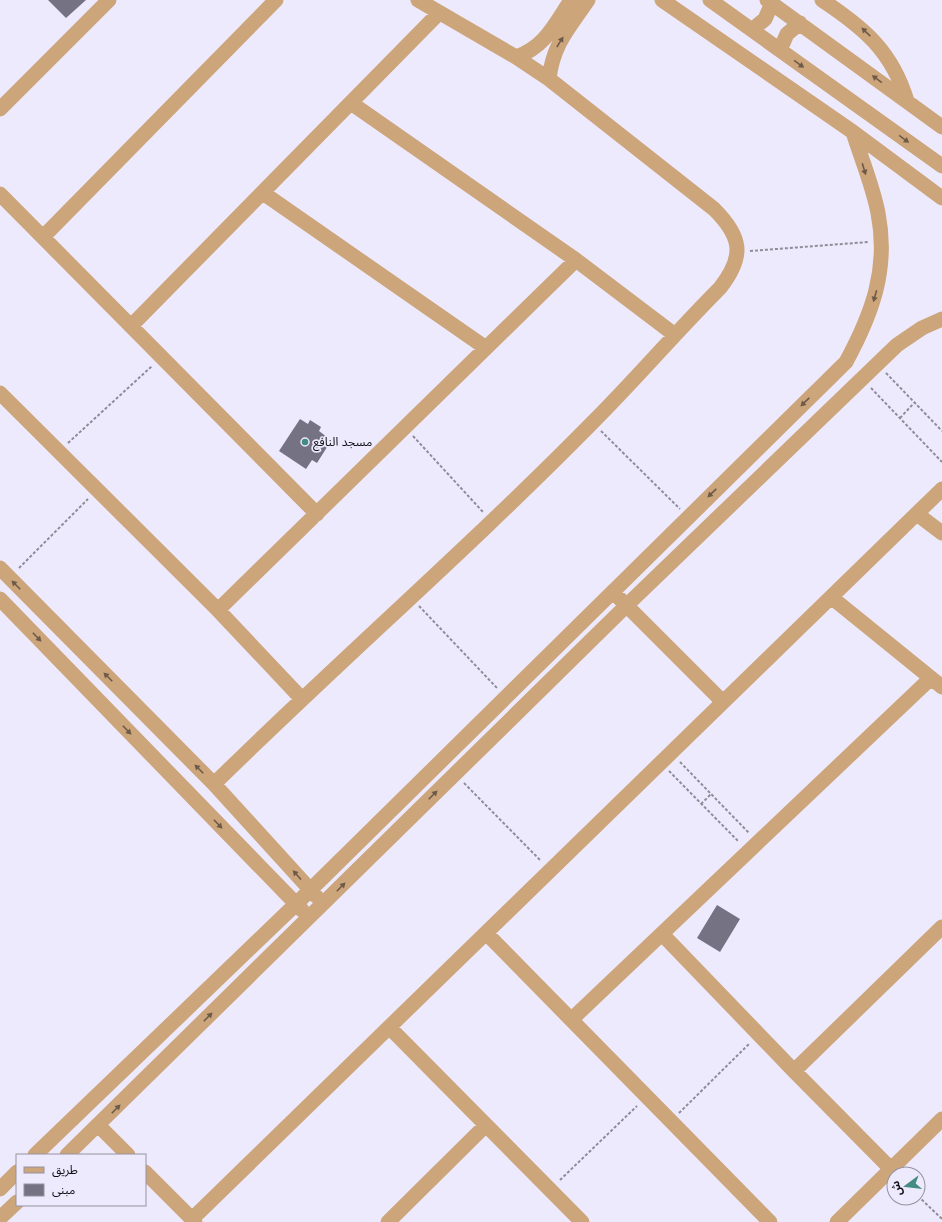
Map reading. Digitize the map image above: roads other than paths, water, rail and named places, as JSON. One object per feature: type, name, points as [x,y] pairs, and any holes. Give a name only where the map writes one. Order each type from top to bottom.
[{"type":"street","points":[[0,109],[109,0]]},
{"type":"street","points":[[43,237],[276,0]]},
{"type":"street","points":[[214,784],[302,698],[410,598],[592,423],[729,276],[736,263],[736,241],[732,232],[714,209],[549,79],[516,56],[418,0]]},
{"type":"street","points":[[516,56],[530,52],[544,40],[571,0]]},
{"type":"street","points":[[549,79],[551,61],[556,48],[588,0]]},
{"type":"street","points":[[662,0],[853,132],[942,198]]},
{"type":"street","points":[[710,0],[942,166]]},
{"type":"street","points":[[822,0],[856,23],[876,42],[898,76],[907,101]]},
{"type":"street","points":[[752,30],[765,19],[770,2],[942,127]]},
{"type":"street","points":[[130,326],[263,193],[439,13]]},
{"type":"street","points":[[780,50],[787,34],[800,23]]},
{"type":"street","points":[[351,103],[576,260],[675,335]]},
{"type":"street","points":[[36,1154],[296,904],[846,362],[862,333],[875,297],[882,242],[878,213],[853,132]]},
{"type":"street","points":[[263,193],[486,348]]},
{"type":"street","points":[[0,194],[316,514]]},
{"type":"street","points":[[218,610],[576,260]]},
{"type":"street","points":[[68,1154],[99,1126],[455,773],[627,605],[878,365],[897,345],[922,328],[942,319]]},
{"type":"street","points":[[846,362],[857,368],[862,379]]},
{"type":"street","points":[[0,393],[218,610],[302,698]]},
{"type":"street","points":[[146,1173],[194,1220],[389,1027],[942,489]]},
{"type":"street","points":[[917,514],[942,533]]},
{"type":"street","points":[[5,573],[214,784],[324,904]]},
{"type":"street","points":[[612,591],[723,702]]},
{"type":"street","points":[[572,1019],[753,847],[937,682],[831,597]]},
{"type":"street","points":[[0,599],[310,917]]},
{"type":"street","points":[[794,1072],[942,927]]},
{"type":"street","points":[[486,933],[648,1096],[770,1222]]},
{"type":"street","points":[[662,934],[794,1072],[888,1166]]},
{"type":"street","points":[[389,1027],[582,1222]]},
{"type":"street","points":[[894,1166],[942,1119]]},
{"type":"street","points":[[388,1222],[486,1125]]},
{"type":"street","points":[[99,1126],[127,1154]]},
{"type":"street","points":[[0,1189],[16,1173]]},
{"type":"street","points":[[837,1222],[886,1174]]},
{"type":"street","points":[[3,1217],[16,1203]]},
{"type":"place","name":"مسجد النافع","points":[[305,442]]}]
